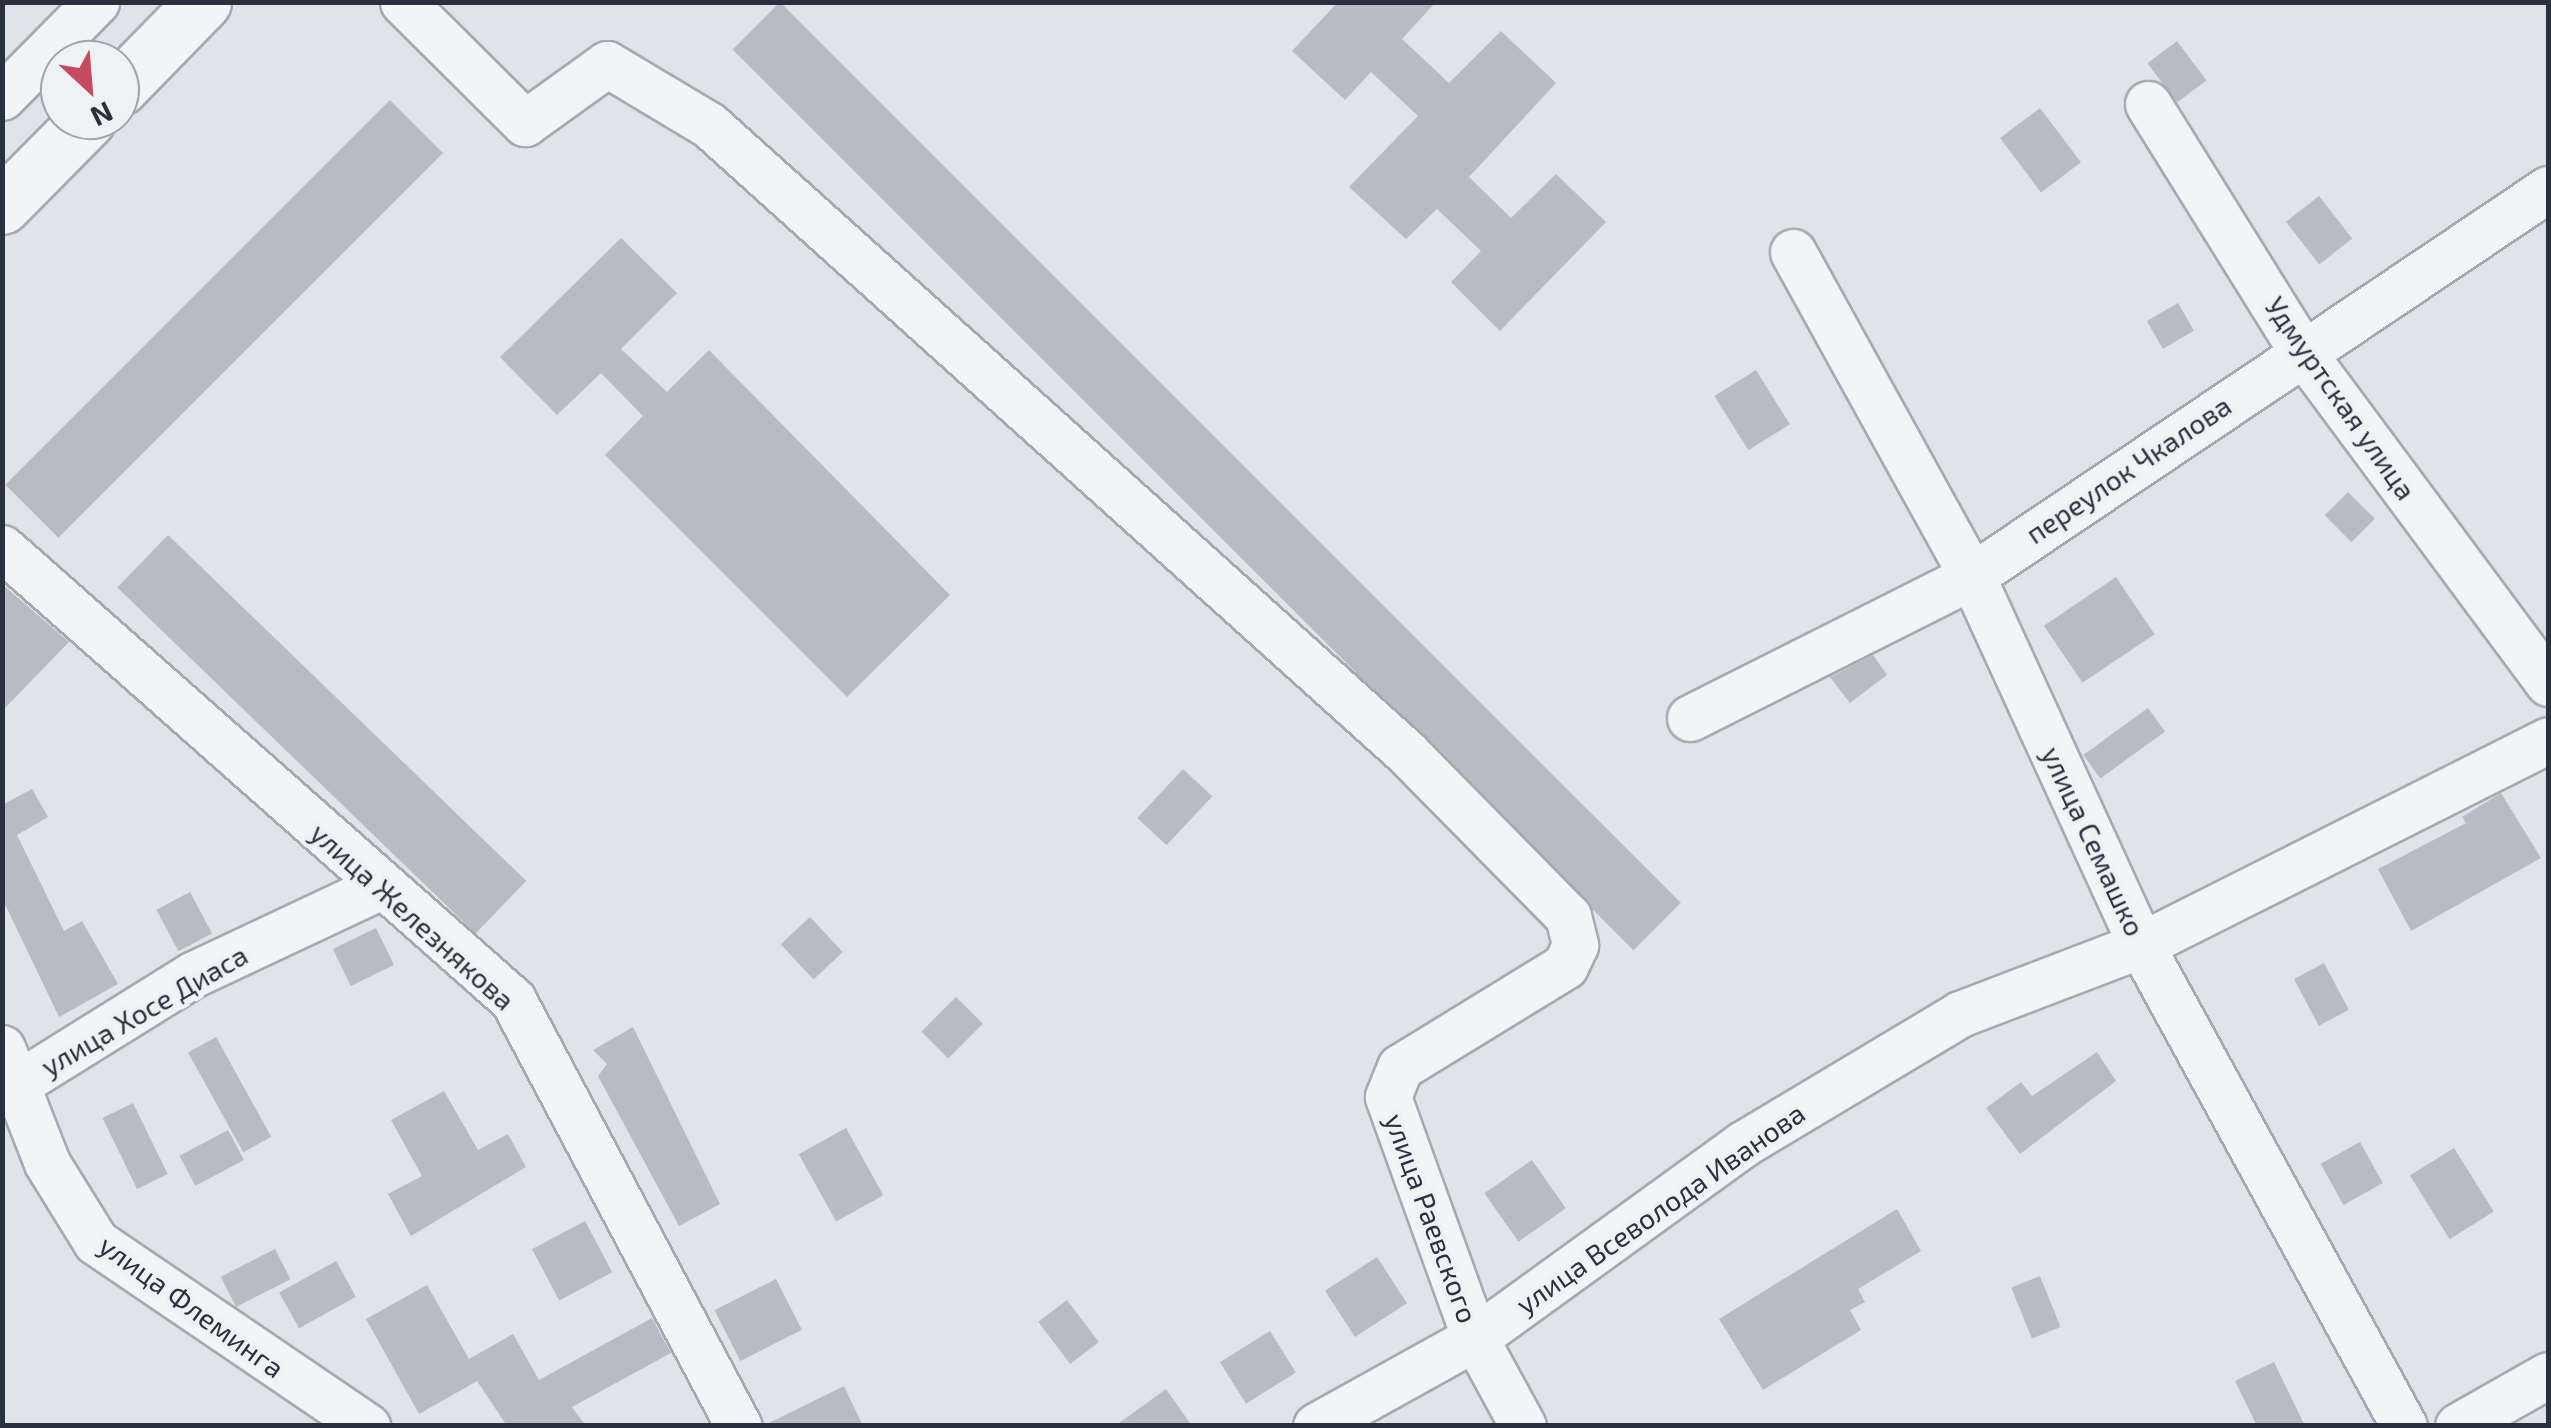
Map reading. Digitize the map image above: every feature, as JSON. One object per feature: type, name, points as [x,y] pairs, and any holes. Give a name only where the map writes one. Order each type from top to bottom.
[{"type":"street","points":[[2,97],[96,2]]},
{"type":"street","points":[[140,66],[203,2]]},
{"type":"street","name":"улица Раевского","points":[[403,2],[525,123],[607,64],[709,126],[1406,752],[1568,916],[1575,945],[1564,966],[1400,1067],[1388,1097],[1475,1338],[1524,1426]]},
{"type":"street","name":"Удмуртская улица","points":[[2148,104],[2301,350],[2548,683]]},
{"type":"street","points":[[2,206],[67,140]]},
{"type":"street","name":"переулок Чкалова","points":[[1690,718],[1972,576],[2301,350],[2548,190]]},
{"type":"street","name":"улица Семашко","points":[[1793,252],[1972,576],[2141,945],[2404,1426]]},
{"type":"street","name":"улица Железнякова","points":[[2,548],[513,1000],[739,1426]]},
{"type":"street","name":"улица Всеволода Иванова","points":[[1316,1426],[1475,1338],[1743,1144],[1960,1014],[2141,945],[2548,740]]},
{"type":"street","name":"улица Хосе Диаса","points":[[10,1066],[382,886]]},
{"type":"street","name":"улица Флеминга","points":[[10,1066],[47,1163],[96,1242],[367,1426]]},
{"type":"street","points":[[2,1152],[47,1163]]},
{"type":"street","points":[[2458,1426],[2548,1375]]},
{"type":"building","points":[[780,2],[1681,903],[1633,950],[733,49]]},
{"type":"building","points":[[1338,2],[1436,2],[1402,39],[1449,83],[1501,31],[1556,83],[1469,177],[1511,218],[1556,174],[1606,222],[1500,331],[1451,282],[1481,251],[1437,209],[1406,239],[1349,187],[1418,116],[1371,72],[1345,100],[1292,51]]},
{"type":"building","points":[[2177,41],[2206,80],[2177,102],[2147,63]]},
{"type":"building","points":[[390,100],[443,153],[58,538],[5,485]]},
{"type":"building","points":[[2040,108],[2081,162],[2041,192],[2000,138]]},
{"type":"building","points":[[2319,196],[2352,239],[2319,264],[2286,222]]},
{"type":"building","points":[[621,238],[677,293],[621,349],[667,392],[709,350],[950,595],[847,697],[605,455],[643,416],[601,373],[557,415],[500,357]]},
{"type":"building","points":[[2178,303],[2194,331],[2163,349],[2147,321]]},
{"type":"building","points":[[1756,370],[1790,424],[1748,450],[1714,396]]},
{"type":"building","points":[[2348,492],[2375,519],[2352,542],[2325,515]]},
{"type":"building","points":[[168,535],[526,881],[476,933],[117,588]]},
{"type":"building","points":[[2116,577],[2155,634],[2082,683],[2044,626]]},
{"type":"building","points":[[2,584],[69,642],[2,711]]},
{"type":"building","points":[[1873,655],[1887,675],[1850,703],[1830,677]]},
{"type":"building","points":[[2148,708],[2165,731],[2100,778],[2083,755]]},
{"type":"building","points":[[1183,769],[1212,796],[1167,845],[1137,818]]},
{"type":"building","points":[[32,789],[48,817],[17,835],[64,931],[82,921],[118,984],[59,1017],[2,898],[2,805]]},
{"type":"building","points":[[2501,793],[2541,858],[2411,931],[2378,869],[2466,823],[2462,817]]},
{"type":"building","points":[[190,892],[212,933],[179,951],[156,910]]},
{"type":"building","points":[[810,917],[843,952],[813,979],[781,944]]},
{"type":"building","points":[[376,928],[394,965],[351,986],[333,949]]},
{"type":"building","points":[[2324,963],[2349,1010],[2319,1026],[2294,979]]},
{"type":"building","points":[[956,997],[983,1024],[948,1059],[921,1032]]},
{"type":"building","points":[[633,1027],[720,1204],[679,1226],[598,1076],[607,1064],[593,1050]]},
{"type":"building","points":[[216,1037],[271,1137],[243,1152],[188,1053]]},
{"type":"building","points":[[2097,1052],[2116,1081],[2020,1154],[1986,1108],[2021,1082],[2032,1096]]},
{"type":"building","points":[[444,1091],[478,1150],[508,1134],[526,1167],[411,1236],[388,1194],[422,1176],[391,1120]]},
{"type":"building","points":[[133,1103],[168,1174],[137,1189],[102,1118]]},
{"type":"building","points":[[846,1128],[883,1195],[836,1222],[799,1154]]},
{"type":"building","points":[[228,1130],[244,1160],[195,1186],[179,1156]]},
{"type":"building","points":[[2360,1142],[2383,1183],[2343,1205],[2321,1164]]},
{"type":"building","points":[[2454,1148],[2494,1212],[2450,1239],[2410,1176]]},
{"type":"building","points":[[1532,1160],[1566,1208],[1518,1242],[1484,1193]]},
{"type":"building","points":[[1897,1209],[1921,1251],[1858,1289],[1865,1302],[1850,1310],[1861,1330],[1763,1390],[1719,1319]]},
{"type":"building","points":[[585,1221],[612,1272],[559,1300],[532,1249]]},
{"type":"building","points":[[275,1249],[290,1279],[236,1307],[221,1277]]},
{"type":"building","points":[[1377,1257],[1407,1303],[1355,1337],[1325,1291]]},
{"type":"building","points":[[336,1261],[356,1297],[299,1328],[279,1293]]},
{"type":"building","points":[[2040,1276],[2061,1327],[2032,1339],[2011,1288]]},
{"type":"building","points":[[776,1279],[802,1330],[740,1361],[715,1310]]},
{"type":"building","points":[[427,1285],[469,1359],[513,1334],[539,1380],[652,1318],[671,1353],[572,1407],[586,1426],[507,1426],[477,1381],[419,1414],[366,1319]]},
{"type":"building","points":[[1067,1300],[1099,1342],[1070,1364],[1038,1322]]},
{"type":"building","points":[[1270,1331],[1296,1373],[1246,1404],[1220,1362]]},
{"type":"building","points":[[2274,1362],[2305,1426],[2257,1426],[2235,1381]]},
{"type":"building","points":[[844,1386],[863,1426],[765,1426],[765,1425]]},
{"type":"building","points":[[1166,1389],[1192,1426],[1115,1426]]}]
